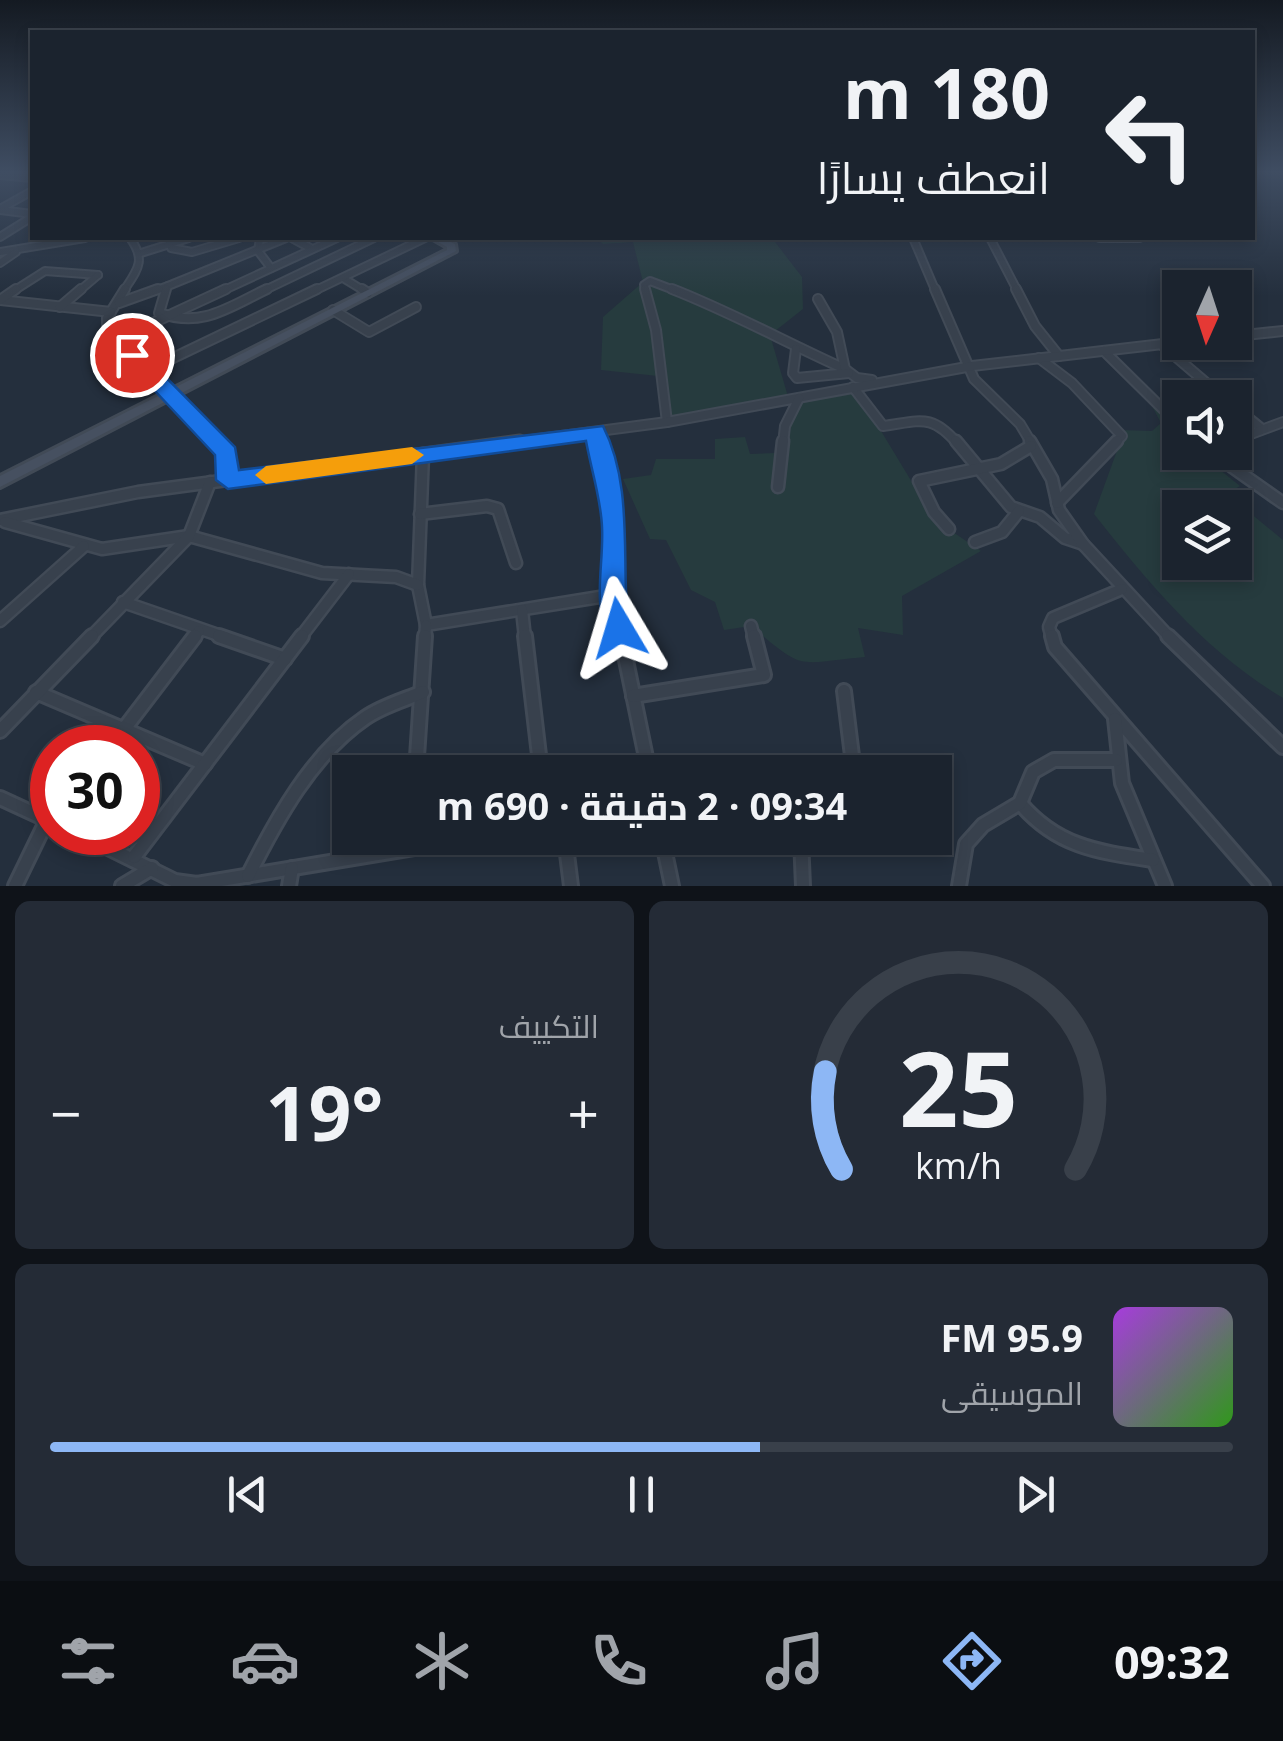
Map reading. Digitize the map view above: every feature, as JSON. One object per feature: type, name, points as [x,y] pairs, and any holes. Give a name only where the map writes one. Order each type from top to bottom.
[{"type":"main road","points":[[0,482],[450,252],[452,246],[439,240]]},
{"type":"street","points":[[0,237],[30,216]]},
{"type":"street","points":[[131,240],[141,253],[138,270],[106,325],[226,453],[228,480]]},
{"type":"street","points":[[141,253],[168,241],[178,252],[192,252],[232,240]]},
{"type":"street","points":[[292,240],[321,265]]},
{"type":"street","points":[[116,340],[332,240]]},
{"type":"street","points":[[162,317],[199,320],[370,240]]},
{"type":"street","points":[[148,370],[420,240]]},
{"type":"street","points":[[914,240],[978,384],[1018,420],[1052,479],[1057,503],[1083,544],[1122,589],[1283,747]]},
{"type":"street","points":[[991,240],[1035,326],[1058,356]]},
{"type":"street","points":[[0,252],[45,242]]},
{"type":"street","points":[[60,307],[98,275],[45,271],[0,300],[60,307],[114,308],[260,242],[262,259],[271,268]]},
{"type":"street","points":[[0,263],[18,251]]},
{"type":"street","points":[[252,277],[267,290],[269,312]]},
{"type":"street","points":[[343,278],[368,293]]},
{"type":"street","points":[[667,422],[656,330],[644,296],[644,285],[650,281],[719,307],[796,349],[880,381]]},
{"type":"street","points":[[162,317],[157,306],[168,286]]},
{"type":"street","points":[[818,300],[837,332],[847,371]]},
{"type":"street","points":[[334,310],[370,332],[416,307]]},
{"type":"street","points":[[1252,335],[1280,334]]},
{"type":"street","points":[[3,524],[123,494],[667,422],[972,366],[1162,344]]},
{"type":"street","points":[[796,349],[793,374],[797,378],[847,371]]},
{"type":"street","points":[[1104,351],[1162,408]]},
{"type":"street","points":[[1039,358],[1072,384],[1122,436],[1057,503]]},
{"type":"street","points":[[1180,360],[1203,380]]},
{"type":"street","points":[[853,387],[883,426],[938,422],[1019,512],[1040,517],[1065,538],[1083,544]]},
{"type":"street","points":[[778,487],[785,426],[799,398]]},
{"type":"street","points":[[1252,421],[1262,429]]},
{"type":"street","points":[[1252,433],[1283,422]]},
{"type":"street","points":[[595,432],[615,525],[612,595],[645,755]]},
{"type":"street","points":[[950,528],[934,512],[918,483],[1010,461],[1031,446]]},
{"type":"street","points":[[417,755],[426,625],[418,585],[423,454]]},
{"type":"street","points":[[1236,470],[1283,504]]},
{"type":"street","points":[[0,731],[189,536],[210,482]]},
{"type":"street","points":[[420,514],[487,506],[498,509],[516,563]]},
{"type":"street","points":[[975,542],[1002,532],[1019,512]]},
{"type":"street","points":[[3,524],[84,546],[130,548],[189,536],[312,570],[396,577],[418,585]]},
{"type":"street","points":[[0,621],[84,546]]},
{"type":"street","points":[[134,858],[349,574]]},
{"type":"street","points":[[1122,589],[1057,616],[1049,627],[1059,655],[1263,886]]},
{"type":"street","points":[[426,625],[612,595]]},
{"type":"street","points":[[123,602],[285,659]]},
{"type":"street","points":[[522,610],[539,755]]},
{"type":"street","points":[[633,696],[764,675],[751,626]]},
{"type":"street","points":[[127,725],[198,631]]},
{"type":"street","points":[[844,691],[852,755]]},
{"type":"street","points":[[36,692],[114,725]]},
{"type":"street","points":[[248,876],[288,810],[347,732],[377,712],[423,692]]},
{"type":"street","points":[[1115,719],[1116,760],[1164,886]]},
{"type":"street","points":[[160,745],[205,764]]},
{"type":"street","points":[[959,886],[959,857],[973,832],[1020,803],[1026,776],[1046,761],[1116,760]]},
{"type":"street","points":[[0,798],[30,812]]},
{"type":"street","points":[[1020,803],[1043,830],[1064,844],[1153,860]]},
{"type":"street","points":[[16,886],[32,855]]},
{"type":"street","points":[[127,855],[185,884],[248,876],[349,855]]},
{"type":"street","points":[[568,855],[571,886]]},
{"type":"street","points":[[666,855],[672,886]]},
{"type":"street","points":[[802,855],[803,886]]},
{"type":"street","points":[[122,886],[152,868]]},
{"type":"street","points":[[290,886],[292,868]]},
{"type":"green space","points":[[599,240],[774,240],[802,277],[803,309],[770,335],[789,400],[663,422],[658,376],[601,370],[603,317],[643,282],[633,242],[603,244]]},
{"type":"green space","points":[[855,388],[927,507],[941,524],[981,551],[902,596],[903,635],[858,628],[865,657],[803,661],[782,652],[751,626],[724,630],[715,602],[691,590],[666,540],[650,539],[623,479],[651,475],[656,459],[715,459],[715,439],[745,437],[750,454],[775,453],[799,398]]},
{"type":"green space","points":[[1152,406],[1162,409],[1162,470],[1220,470],[1240,486],[1234,490],[1162,490],[1162,580],[1252,580],[1252,515],[1283,540],[1283,698],[1229,660],[1180,615],[1094,514],[1122,437],[1119,430],[1152,431],[1161,423]]},
{"type":"slow traffic","points":[[266,475],[412,455]]},
{"type":"route","points":[[132,355],[218,442],[230,465],[228,480],[595,432],[615,525],[612,595],[619,628]]}]
